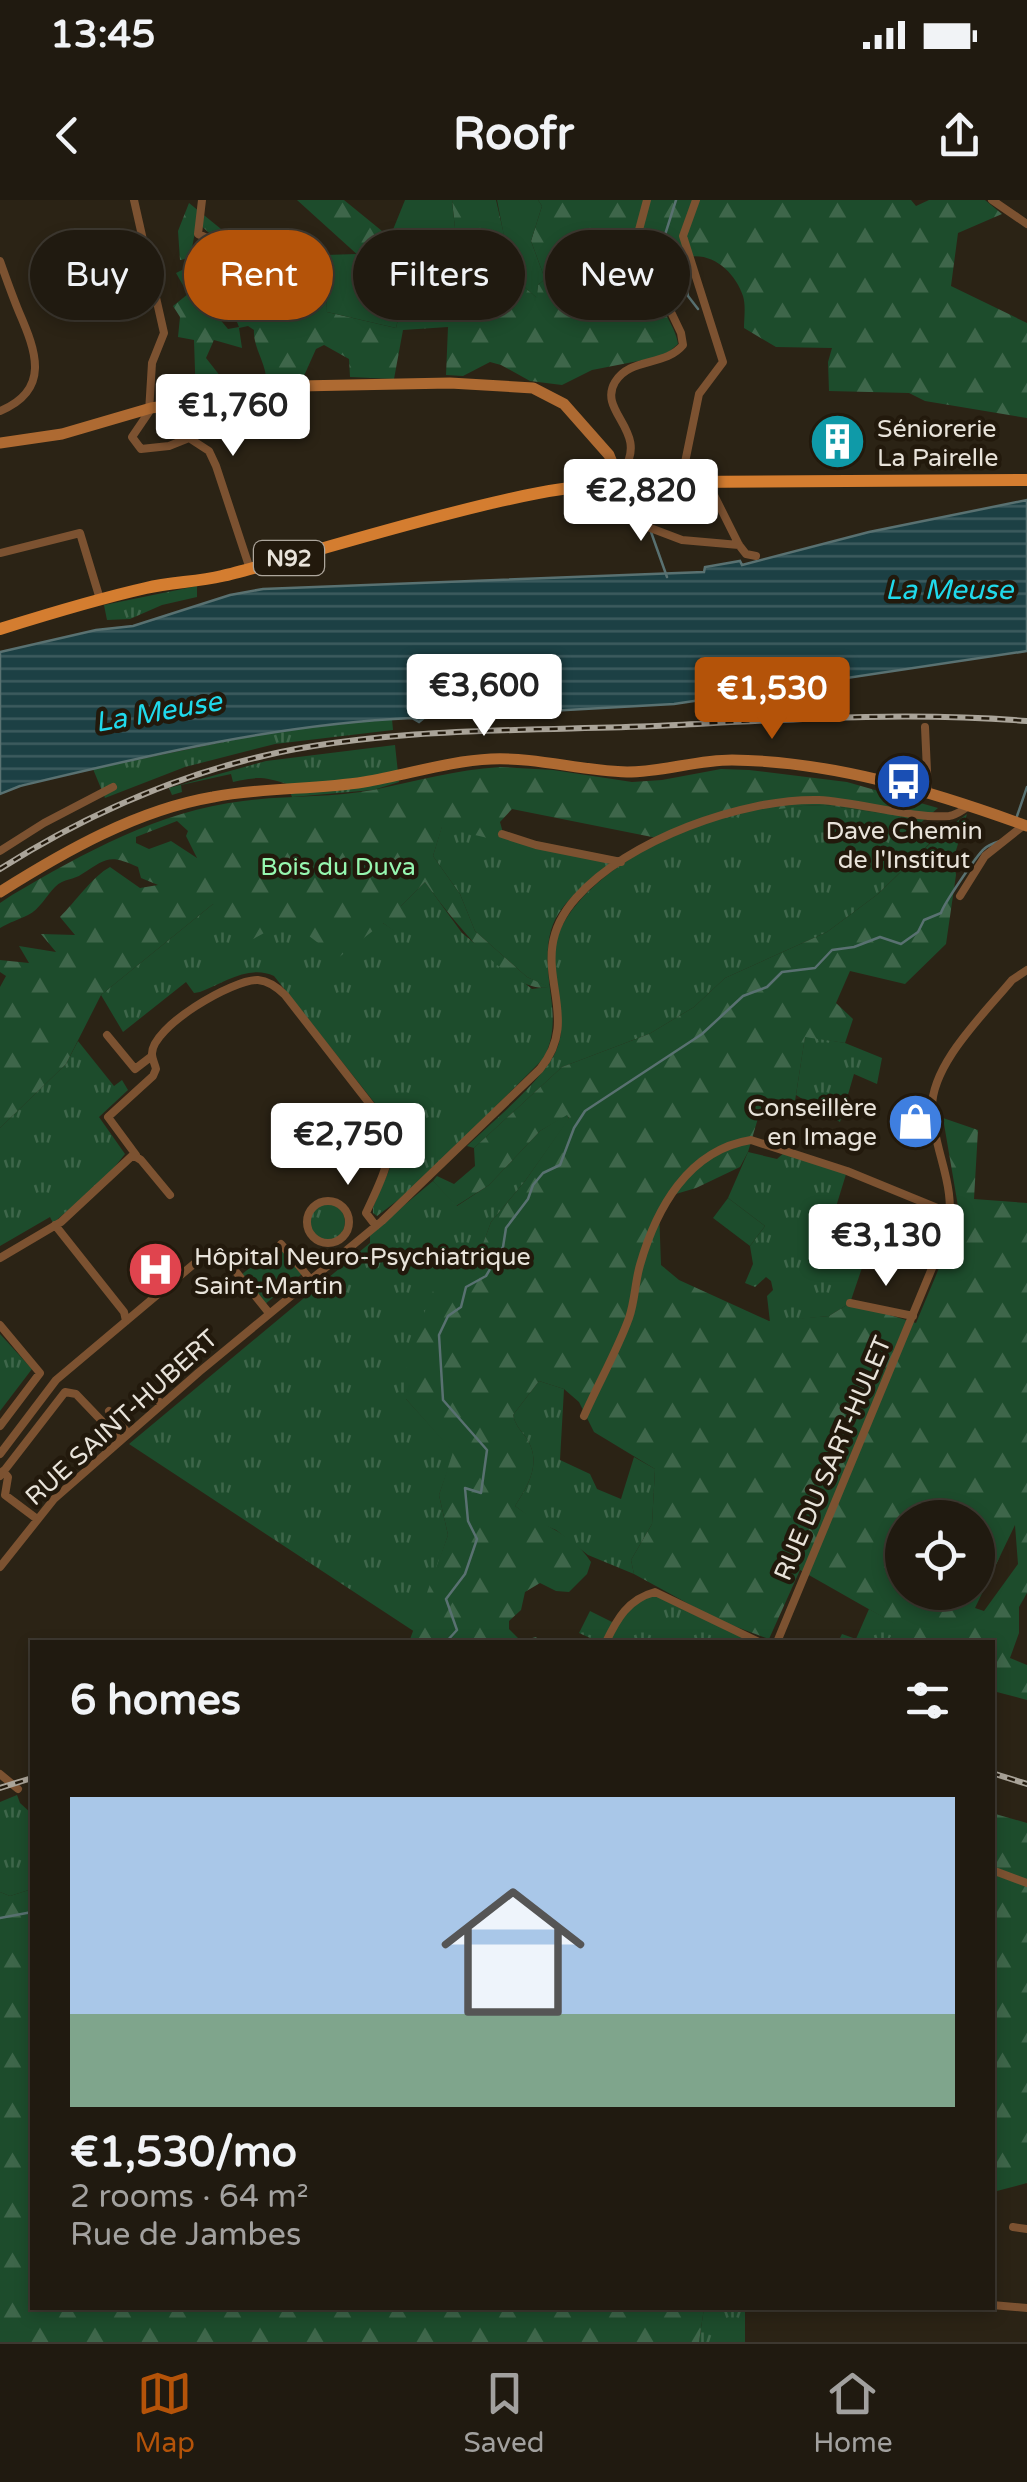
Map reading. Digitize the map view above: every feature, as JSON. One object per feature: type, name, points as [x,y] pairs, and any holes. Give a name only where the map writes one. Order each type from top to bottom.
[{"type":"main road","points":[[0,444],[62,434],[150,408],[300,386],[450,383],[533,388],[564,404],[608,455],[619,477]]},
{"type":"main road","name":"N92","points":[[0,628],[100,599],[250,568],[450,514],[619,477],[707,483],[1027,480]]},
{"type":"main road","points":[[0,892],[117,828],[196,800],[363,782],[473,761],[547,761],[633,772],[728,760],[752,761],[844,774],[928,794],[1026,825]]},
{"type":"street","points":[[134,200],[164,333],[152,363],[150,408],[132,437],[141,449],[188,438],[209,451],[250,568]]},
{"type":"street","points":[[198,230],[202,200]]},
{"type":"street","points":[[619,477],[632,452],[631,436],[615,410],[614,383],[632,366],[669,357],[683,345],[650,268],[637,251],[647,200]]},
{"type":"street","points":[[681,482],[698,394],[723,362],[683,236],[696,200]]},
{"type":"street","points":[[992,200],[1027,224]]},
{"type":"street","points":[[0,260],[37,363],[33,380],[22,396],[0,411]]},
{"type":"street","points":[[707,483],[739,545],[746,554],[756,556]]},
{"type":"street","points":[[578,486],[582,496],[624,518],[682,540],[739,545]]},
{"type":"street","points":[[0,553],[80,533],[100,599]]},
{"type":"street","points":[[925,727],[928,794]]},
{"type":"street","points":[[0,851],[113,787]]},
{"type":"street","name":"RUE SAINT-HUBERT","points":[[0,1568],[37,1519],[124,1436],[376,1226],[468,1141],[552,1054],[559,1026],[549,955],[554,932],[577,896],[621,862],[665,837],[738,808],[822,800],[947,816],[969,806]]},
{"type":"street","points":[[960,896],[985,856],[1026,825]]},
{"type":"street","points":[[502,834],[621,862]]},
{"type":"street","name":"RUE DU SART-HULET","points":[[778,1640],[952,1214],[950,1181],[932,1107],[938,1077],[1012,980],[1027,970]]},
{"type":"street","points":[[107,1035],[135,1068],[152,1056],[155,1046],[196,1003],[247,981],[277,987],[388,1126],[388,1163],[366,1213],[376,1226]]},
{"type":"street","points":[[152,1056],[156,1063],[153,1076],[108,1117],[170,1195]]},
{"type":"street","points":[[584,1416],[629,1318],[654,1223],[690,1170],[735,1142],[750,1140],[847,1170],[952,1214]]},
{"type":"street","points":[[0,1258],[55,1225],[136,1155]]},
{"type":"street","points":[[328,1201],[346,1211],[349,1225],[342,1238],[323,1244],[311,1236],[307,1216],[315,1205],[328,1201]]},
{"type":"street","points":[[55,1225],[124,1312],[126,1321]]},
{"type":"street","points":[[342,1238],[350,1247]]},
{"type":"street","points":[[282,1244],[310,1279]]},
{"type":"street","points":[[0,1454],[62,1374],[201,1258],[210,1254],[224,1257],[269,1314]]},
{"type":"street","points":[[850,1303],[913,1316]]},
{"type":"street","points":[[0,1326],[40,1373],[57,1400]]},
{"type":"street","points":[[0,1426],[40,1373]]},
{"type":"street","points":[[62,1374],[71,1391],[124,1436]]},
{"type":"street","points":[[142,1387],[162,1404]]},
{"type":"street","points":[[37,1519],[4,1495],[8,1478],[2,1473],[57,1400],[71,1391]]},
{"type":"street","points":[[109,1412],[124,1436]]},
{"type":"street","points":[[607,1640],[618,1616],[642,1596],[655,1592],[754,1640]]},
{"type":"street","points":[[0,1774],[18,1789]]},
{"type":"street","points":[[995,1871],[1027,1883]]},
{"type":"street","points":[[1013,2227],[1027,2229]]},
{"type":"street","points":[[995,2305],[1027,2308]]},
{"type":"green space","points":[[297,200],[344,200],[381,230],[353,230],[353,251]]},
{"type":"green space","points":[[405,200],[452,200],[455,230],[393,230]]},
{"type":"green space","points":[[452,200],[496,200],[503,230],[455,230]]},
{"type":"green space","points":[[497,200],[538,200],[542,206],[531,241],[545,279],[538,285],[537,298],[525,288],[525,230],[503,230]]},
{"type":"green space","points":[[538,200],[911,200],[916,206],[929,200],[985,200],[1002,214],[958,233],[951,286],[1027,323],[1027,418],[925,401],[909,393],[829,391],[828,362],[832,348],[776,347],[744,328],[744,300],[739,287],[720,264],[690,256],[690,230],[545,230],[545,279],[531,241],[542,206]]},
{"type":"green space","points":[[189,203],[222,230],[206,230],[197,222],[195,230],[184,230],[184,259],[180,260],[178,231]]},
{"type":"green space","points":[[353,254],[353,318],[333,313],[333,255]]},
{"type":"green space","points":[[184,271],[184,287],[176,273]]},
{"type":"green space","points":[[545,279],[545,320],[668,320],[678,344],[664,356],[592,370],[562,385],[530,381],[490,362],[463,376],[446,375],[448,327],[403,330],[394,379],[350,377],[349,359],[324,345],[316,349],[303,378],[266,376],[254,330],[248,326],[239,328],[242,348],[214,340],[206,358],[235,395],[196,401],[194,340],[178,337],[180,317],[173,306],[184,297],[184,320],[220,320],[228,329],[239,327],[236,320],[333,320],[333,313],[396,328],[398,320],[525,320],[525,288],[536,297],[538,285]]},
{"type":"green space","points":[[362,320],[398,320],[396,328]]},
{"type":"green space","points":[[197,586],[197,597],[162,605],[130,619],[107,620],[104,605]]},
{"type":"green space","points":[[392,719],[393,730],[275,744],[185,767],[105,798],[93,769],[305,725]]},
{"type":"green space","points":[[395,745],[399,782],[373,790],[292,797],[287,784],[259,778],[233,782],[231,774],[181,785],[182,792],[172,795],[169,788],[266,761]]},
{"type":"green space","name":"Bois du Duva","points":[[500,767],[553,770],[632,782],[721,769],[749,770],[847,782],[938,808],[918,825],[900,816],[825,805],[802,806],[732,815],[657,838],[512,809],[500,822],[503,833],[533,845],[532,849],[442,827],[433,856],[460,894],[475,931],[527,977],[549,987],[533,987],[498,966],[463,931],[425,882],[401,906],[409,919],[398,934],[383,923],[338,958],[288,920],[246,943],[213,904],[101,995],[66,1064],[0,1128],[0,987],[6,976],[0,972],[0,960],[29,963],[19,946],[56,952],[41,934],[75,935],[60,917],[110,867],[140,888],[158,885],[141,878],[138,867],[108,860],[58,884],[32,913],[0,928],[0,903],[95,849],[182,814],[243,801],[357,793]],"holes":[[[177,821],[188,831],[186,836],[197,858],[171,841],[149,849],[136,843],[136,837]]]},
{"type":"green space","points":[[825,805],[901,816],[918,825],[929,844],[878,894],[827,932],[725,978],[694,1007],[649,1034],[562,1067],[474,1148],[467,1146],[529,1087],[556,1051],[561,1027],[553,953],[561,928],[598,882],[652,846],[709,822],[757,811]]},
{"type":"green space","points":[[967,814],[954,857],[956,875],[946,944],[905,984],[850,971],[836,1003],[853,1019],[845,1043],[805,1037],[795,1101],[764,1098],[740,1167],[669,1196],[659,1210],[661,1265],[679,1280],[769,1321],[829,1316],[850,1303],[916,1323],[960,1218],[943,1118],[978,1130],[974,1199],[1027,1203],[1027,1593],[1019,1607],[1019,1633],[1010,1658],[1027,1665],[1027,1700],[995,1692],[995,1640],[890,1640],[895,1624],[800,1570],[769,1639],[718,1620],[634,1574],[631,1560],[652,1524],[655,1469],[594,1432],[579,1402],[564,1389],[539,1381],[513,1415],[533,1454],[529,1481],[515,1506],[584,1552],[591,1562],[587,1574],[569,1592],[540,1583],[525,1592],[521,1610],[509,1621],[509,1629],[520,1640],[410,1640],[448,1535],[439,1495],[453,1452],[406,1399],[406,1358],[433,1291],[454,1267],[475,1265],[491,1222],[569,1118],[567,1115],[540,1131],[489,1185],[456,1206],[433,1181],[437,1176],[454,1184],[475,1166],[474,1148],[562,1067],[649,1034],[694,1007],[725,978],[827,932],[878,894],[940,834]]},
{"type":"green space","points":[[442,826],[611,865],[563,907],[550,934],[548,972],[553,1021],[544,1058],[418,1185],[377,1216],[373,1207],[390,1168],[393,1126],[274,976],[246,973],[194,993],[186,982],[123,1032],[101,995],[213,904],[288,920],[383,923],[398,933],[401,906],[425,882],[462,933],[532,989],[548,987],[527,977],[475,931],[460,894],[433,856]]},
{"type":"green space","points":[[805,1036],[845,1043],[882,1058],[877,1084],[854,1074],[840,1122],[796,1095]]},
{"type":"green space","points":[[78,1041],[114,1086],[122,1080],[128,1090],[99,1117],[125,1154],[105,1179],[53,1223],[50,1217],[0,1246],[0,1128],[66,1064]]},
{"type":"green space","points":[[567,1114],[569,1119],[491,1222],[475,1266],[406,1399],[454,1452],[439,1495],[448,1535],[415,1632],[129,1444],[370,1243],[370,1234],[433,1181],[457,1206],[489,1185],[540,1131]]},
{"type":"green space","points":[[786,1151],[847,1171],[835,1210],[846,1232],[867,1253],[850,1303],[829,1316],[770,1322],[767,1296],[773,1290],[771,1281],[766,1277],[755,1287],[745,1283],[753,1264],[750,1246],[765,1226],[728,1198],[748,1152],[777,1159]]},
{"type":"green space","points":[[728,1198],[765,1226],[750,1246],[713,1218]]},
{"type":"green space","points":[[327,1204],[339,1210],[345,1222],[339,1234],[327,1240],[315,1234],[309,1222],[315,1210]]},
{"type":"green space","points":[[279,1244],[302,1274],[264,1305],[241,1275]]},
{"type":"green space","points":[[0,1334],[32,1369],[0,1411]]},
{"type":"green space","points":[[539,1381],[564,1389],[560,1460],[590,1474],[597,1489],[621,1499],[634,1457],[655,1469],[652,1524],[631,1560],[634,1574],[588,1555],[515,1506],[529,1481],[533,1454],[513,1415]]},
{"type":"green space","points":[[655,1592],[755,1640],[595,1640],[579,1633],[590,1611],[614,1623],[618,1616]]},
{"type":"green space","points":[[869,1609],[896,1624],[890,1640],[839,1640],[842,1634],[856,1639]]},
{"type":"green space","points":[[17,1795],[30,1812],[30,1890],[10,1896],[0,1892],[0,1802]]},
{"type":"green space","points":[[995,1814],[1027,1823],[1027,2183],[995,2191]]},
{"type":"green space","points":[[30,1890],[30,2310],[704,2310],[699,2342],[0,2342],[0,1892],[10,1896]]},
{"type":"green space","points":[[704,2310],[745,2310],[745,2342],[699,2342]]},
{"type":"water","name":"La Meuse","points":[[1027,500],[1027,651],[674,704],[312,727],[166,752],[0,794],[0,652],[96,630],[133,626],[230,595],[263,589],[704,572],[705,567],[740,561],[742,565],[869,532]]},
{"type":"waterway","points":[[676,200],[664,238],[667,258],[685,281],[688,296],[698,309]]},
{"type":"waterway","points":[[651,532],[667,577]]},
{"type":"waterway","points":[[1016,819],[1027,787]]},
{"type":"waterway","points":[[448,1640],[457,1630],[446,1599],[465,1574],[477,1539],[468,1521],[465,1488],[481,1493],[487,1450],[443,1400],[439,1335],[448,1316],[461,1307],[466,1287],[486,1276],[503,1247],[506,1228],[528,1199],[533,1185],[543,1173],[560,1165],[585,1111],[702,1034],[743,996],[767,987],[782,972],[815,968],[832,950],[880,937],[901,944],[918,932],[924,920],[941,913],[980,853],[1000,841]]},
{"type":"waterway","points":[[0,1918],[30,1912]]},
{"type":"railway","points":[[0,869],[62,832],[160,788],[228,765],[310,747],[458,732],[795,719],[934,717],[1027,721]]},
{"type":"railway","points":[[995,1774],[1027,1784]]},
{"type":"railway","points":[[0,1788],[30,1779]]},
{"type":"place","name":"Séniorerie La Pairelle","points":[[838,442]]},
{"type":"place","name":"Dave Chemin de l'Institut","points":[[904,781]]},
{"type":"place","name":"Conseillère en Image","points":[[916,1121]]},
{"type":"place","name":"Hôpital Neuro-Psychiatrique Saint-Martin","points":[[155,1270]]}]
